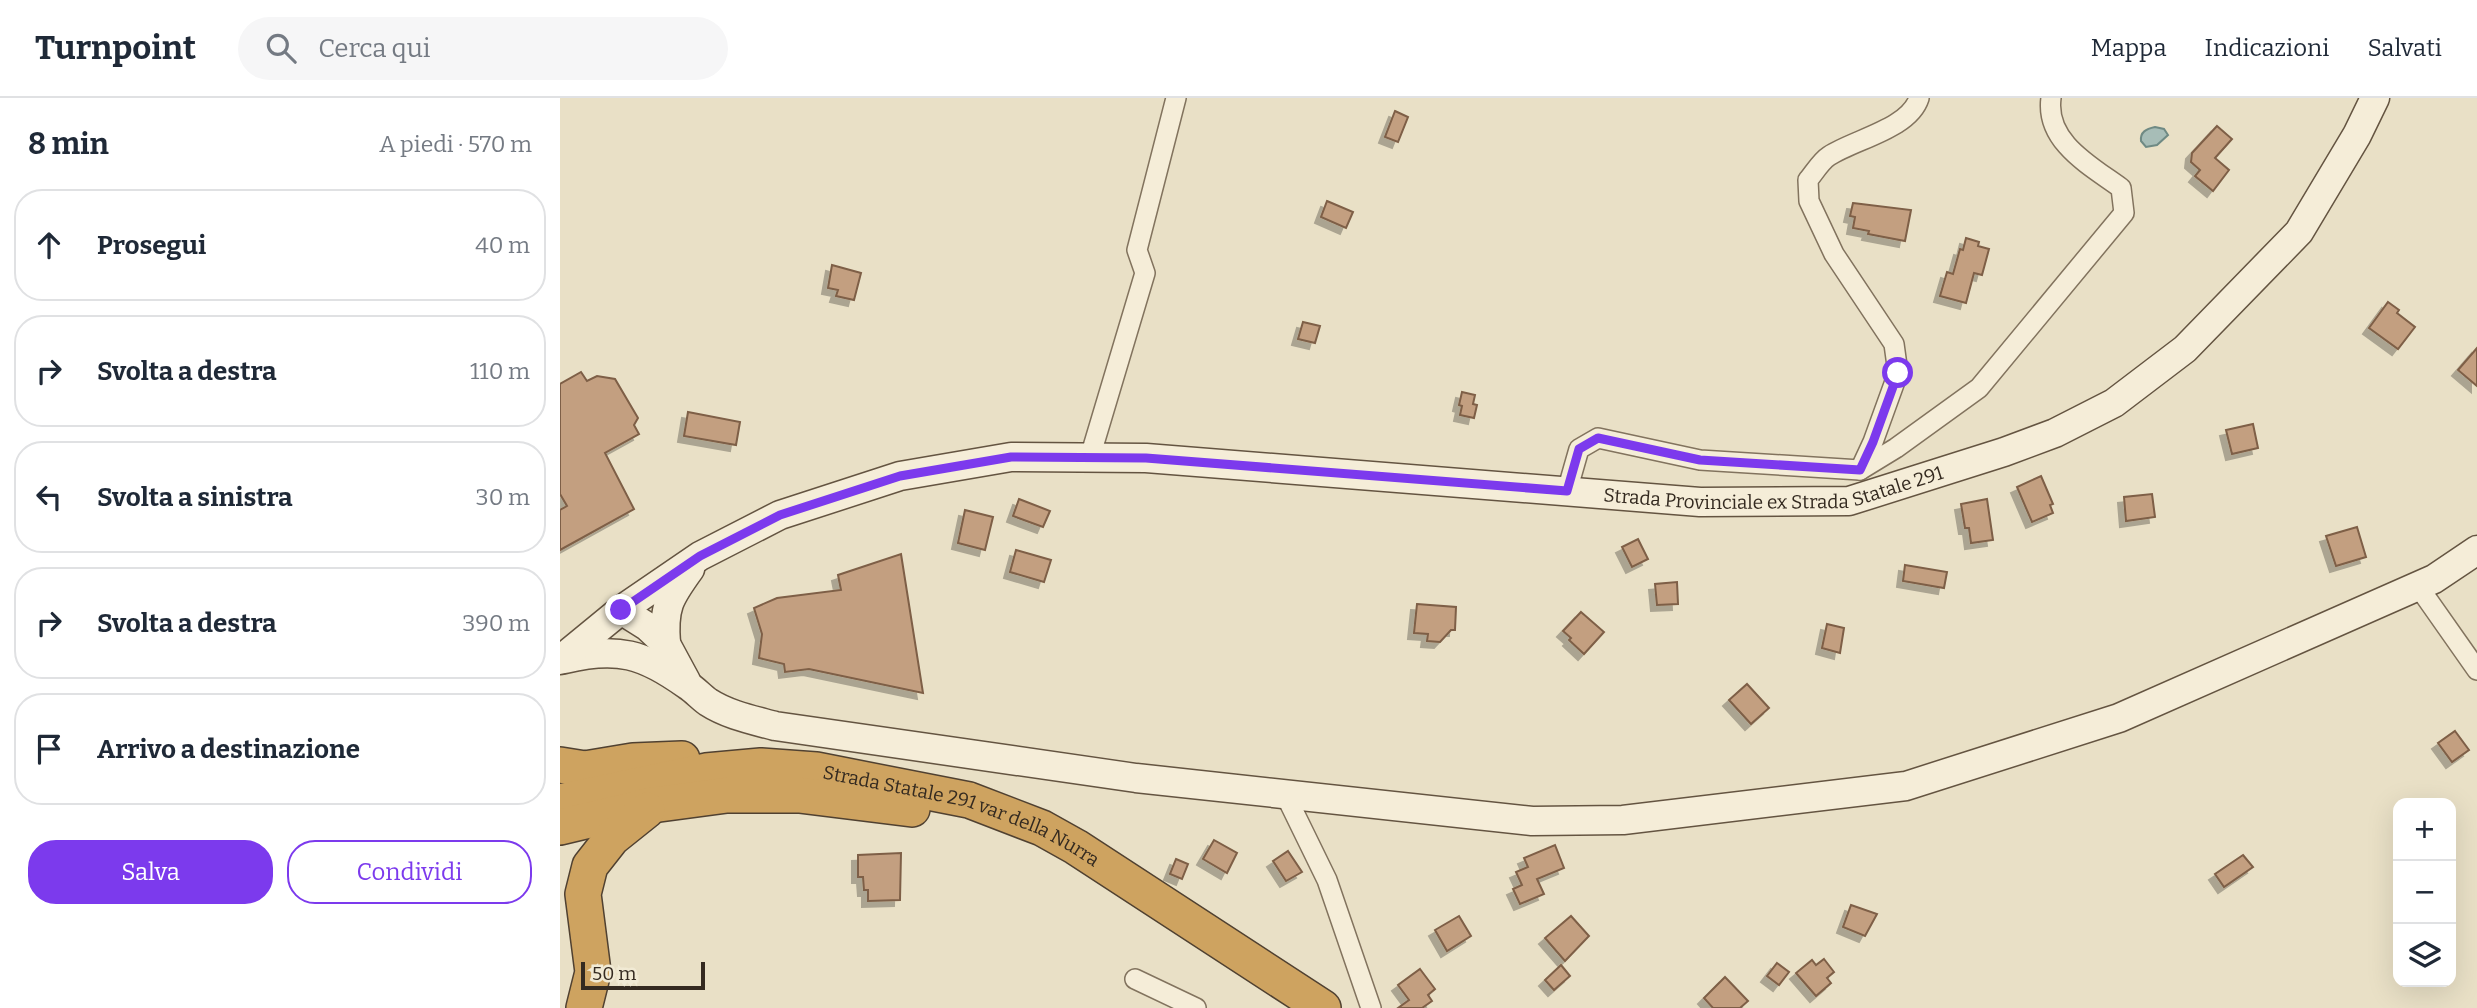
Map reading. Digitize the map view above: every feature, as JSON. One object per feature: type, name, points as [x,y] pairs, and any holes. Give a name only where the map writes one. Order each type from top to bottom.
[{"type":"highway","points":[[560,765],[585,769],[633,761],[712,757],[761,766]]},
{"type":"highway","name":"Strada Statale 291 var della Nurra","points":[[560,802],[706,771],[761,766],[816,769],[969,800],[1042,828],[1087,854],[1323,1008]]},
{"type":"highway","name":"Strada Statale 291 var della Nurra","points":[[560,827],[652,805],[727,795],[799,795],[931,811],[1009,838],[1058,863],[1282,1008]]},
{"type":"highway","points":[[584,1008],[593,972],[583,894],[590,866],[612,838],[652,805]]},
{"type":"highway","points":[[560,900],[587,928]]},
{"type":"street","points":[[1090,457],[1145,273],[1138,250],[1176,98]]},
{"type":"street","points":[[1860,470],[1898,373],[1894,344],[1834,254],[1809,201],[1808,180],[1827,156],[1886,129],[1916,109],[1919,98]]},
{"type":"street","points":[[1567,491],[1579,449],[1598,438],[1700,460],[1860,470],[1896,448],[1979,388],[2124,213],[2121,188],[2074,153],[2055,131],[2049,113],[2051,98]]},
{"type":"street","name":"Strada Provinciale ex Strada Statale 291","points":[[560,660],[621,610],[700,556],[780,515],[900,476],[1011,457],[1146,458],[1700,502],[1849,501],[2055,433],[2114,403],[2185,349],[2299,232],[2357,135],[2375,98]]},
{"type":"street","points":[[621,610],[632,640],[662,655],[708,702],[744,718],[775,726],[1136,778],[1532,821],[1611,820],[1699,812],[1906,786],[2119,718],[2434,579],[2477,550]]},
{"type":"street","points":[[662,655],[664,620],[671,596],[700,556]]},
{"type":"street","points":[[2418,586],[2477,670]]},
{"type":"street","points":[[560,660],[588,653],[662,655]]},
{"type":"street","points":[[1285,794],[1327,880],[1371,1008]]},
{"type":"street","points":[[1135,979],[1196,1008]]},
{"type":"water","points":[[2155,127],[2164,129],[2168,135],[2157,145],[2146,147],[2141,141],[2142,135],[2146,130]]},
{"type":"building","points":[[1395,111],[1408,117],[1398,142],[1385,137]]},
{"type":"building","points":[[2217,126],[2232,139],[2215,158],[2229,170],[2213,191],[2195,176],[2200,170],[2191,162],[2192,153]]},
{"type":"building","points":[[1327,201],[1353,212],[1346,228],[1321,217]]},
{"type":"building","points":[[1853,203],[1911,210],[1905,241],[1868,234],[1869,231],[1853,228],[1855,217],[1850,216]]},
{"type":"building","points":[[1966,238],[1989,249],[1982,275],[1974,273],[1966,303],[1940,296],[1947,272],[1953,274]]},
{"type":"building","points":[[832,265],[861,273],[854,300],[836,296],[838,290],[828,288]]},
{"type":"building","points":[[2388,302],[2415,327],[2398,349],[2369,328]]},
{"type":"building","points":[[1303,322],[1320,326],[1315,343],[1298,339]]},
{"type":"building","points":[[2477,348],[2477,386],[2458,370]]},
{"type":"building","points":[[581,372],[587,381],[597,376],[615,379],[638,418],[634,425],[639,434],[605,453],[634,509],[560,550],[560,510],[567,506],[560,494],[560,384]]},
{"type":"building","points":[[1462,392],[1475,395],[1473,404],[1477,405],[1474,418],[1460,415]]},
{"type":"building","points":[[688,412],[740,422],[736,445],[684,436]]},
{"type":"building","points":[[2253,424],[2258,448],[2232,454],[2226,430]]},
{"type":"building","points":[[2041,476],[2053,504],[2050,505],[2053,513],[2032,522],[2017,487]]},
{"type":"building","points":[[2152,494],[2155,517],[2126,521],[2124,497]]},
{"type":"building","points":[[1019,499],[1050,511],[1043,527],[1013,516]]},
{"type":"building","points":[[1987,499],[1993,540],[1971,543],[1961,504]]},
{"type":"building","points":[[965,510],[993,517],[985,550],[958,543]]},
{"type":"building","points":[[2357,527],[2366,557],[2336,566],[2326,536]]},
{"type":"building","points":[[1638,539],[1648,559],[1632,567],[1622,547]]},
{"type":"building","points":[[1016,550],[1051,560],[1044,582],[1010,572]]},
{"type":"building","points":[[901,554],[923,693],[809,669],[785,672],[784,664],[759,658],[762,634],[754,608],[777,598],[841,590],[838,575]]},
{"type":"building","points":[[1905,565],[1947,572],[1944,588],[1903,581]]},
{"type":"building","points":[[1677,582],[1678,604],[1657,605],[1655,584]]},
{"type":"building","points":[[1417,604],[1456,607],[1455,630],[1451,630],[1440,642],[1427,641],[1428,634],[1414,633]]},
{"type":"building","points":[[1581,612],[1604,632],[1584,654],[1563,631]]},
{"type":"building","points":[[1827,624],[1844,628],[1840,653],[1822,648]]},
{"type":"building","points":[[1747,684],[1769,708],[1751,724],[1729,700]]},
{"type":"building","points":[[2455,731],[2469,750],[2452,762],[2438,743]]},
{"type":"building","points":[[1214,840],[1237,853],[1227,873],[1203,859]]},
{"type":"building","points":[[1555,845],[1564,868],[1537,879],[1544,894],[1520,904],[1513,889],[1522,885],[1516,872],[1528,867],[1524,858]]},
{"type":"building","points":[[1288,851],[1302,872],[1286,881],[1273,861]]},
{"type":"building","points":[[901,853],[900,900],[868,901],[868,890],[864,890],[863,877],[858,877],[858,855]]},
{"type":"building","points":[[2243,855],[2253,867],[2224,887],[2215,874]]},
{"type":"building","points":[[1176,859],[1188,864],[1182,879],[1170,874]]},
{"type":"building","points":[[1851,905],[1877,914],[1865,936],[1843,927]]},
{"type":"building","points":[[1459,916],[1471,936],[1447,951],[1435,930]]},
{"type":"building","points":[[1571,916],[1589,936],[1565,961],[1545,938]]},
{"type":"building","points":[[1824,959],[1834,972],[1827,978],[1831,983],[1816,996],[1796,973],[1812,960],[1816,965]]},
{"type":"building","points":[[1777,963],[1789,972],[1779,985],[1767,976]]},
{"type":"building","points":[[1561,965],[1570,976],[1554,990],[1545,980]]},
{"type":"building","points":[[1420,969],[1435,989],[1428,995],[1432,1001],[1422,1008],[1398,1008],[1409,1000],[1398,985]]},
{"type":"building","points":[[1725,977],[1748,1001],[1740,1008],[1713,1008],[1704,998]]},
{"type":"route","points":[[621,610],[700,556],[780,515],[900,476],[1011,457],[1146,458],[1567,491],[1579,449],[1598,438],[1700,460],[1860,470],[1898,373]]}]
